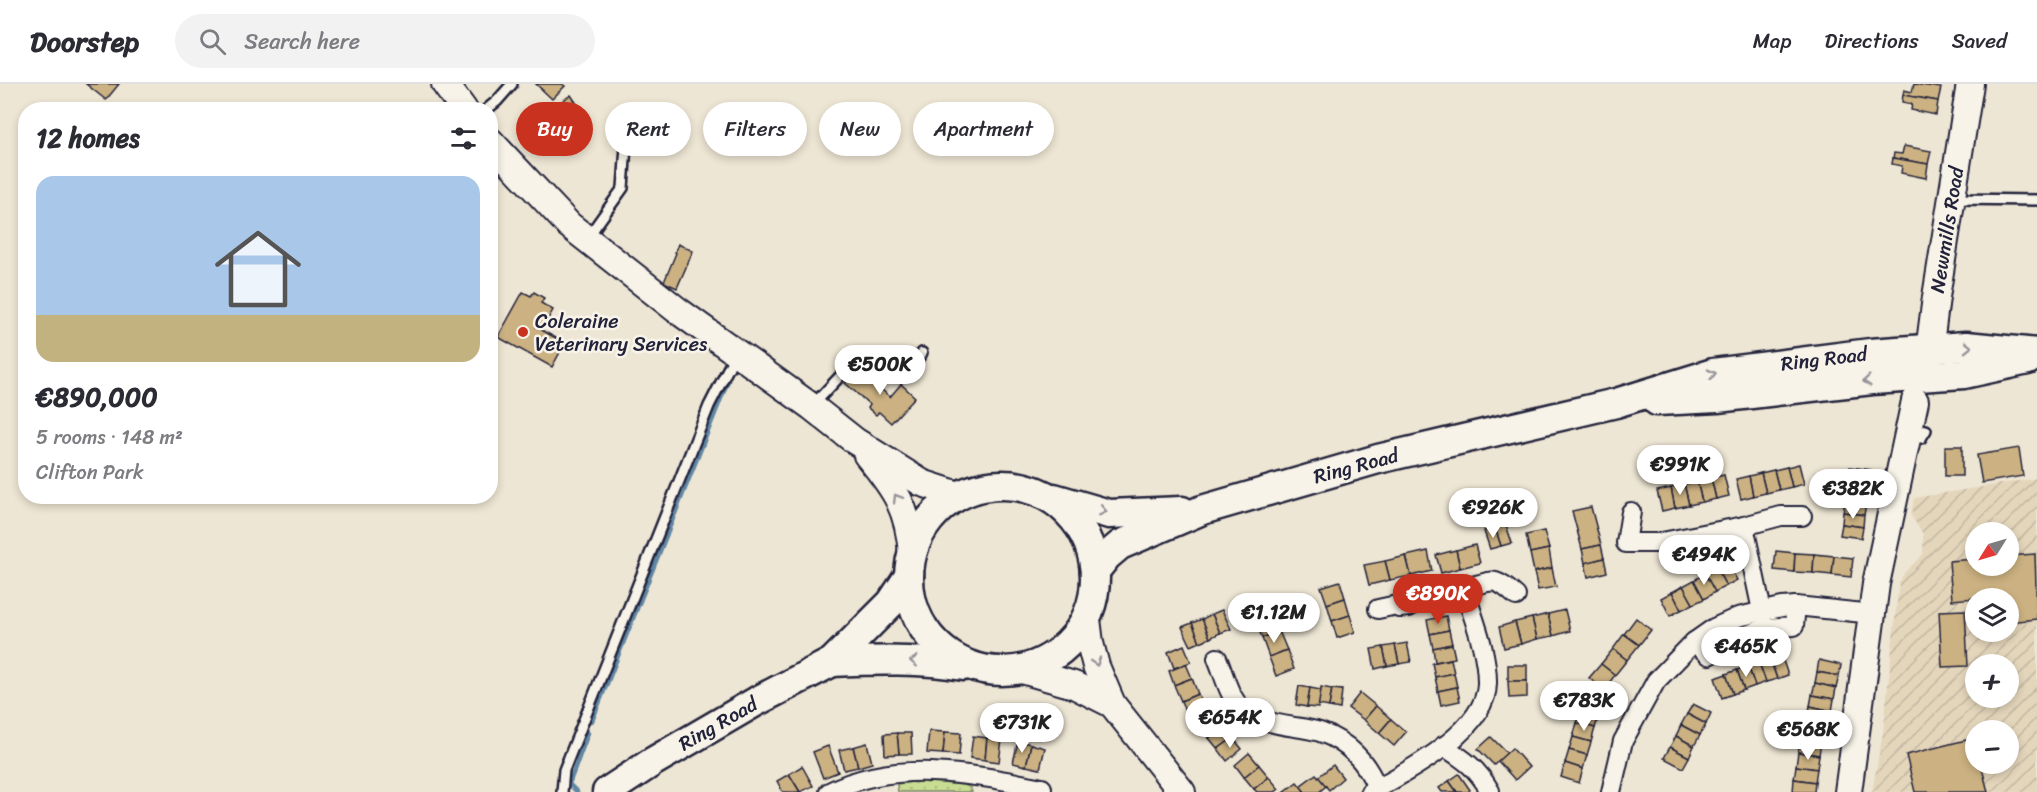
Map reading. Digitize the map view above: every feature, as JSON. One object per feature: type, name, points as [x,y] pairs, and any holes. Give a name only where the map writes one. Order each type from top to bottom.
[{"type":"main road","points":[[445,84],[458,102]]},
{"type":"main road","name":"Newmills Road","points":[[1848,792],[1876,584],[1918,434],[1923,375],[1970,84]]},
{"type":"main road","points":[[498,150],[569,225],[677,310],[812,407],[855,441],[922,483],[959,495]]},
{"type":"main road","name":"Ring Road","points":[[1923,375],[1966,346],[2037,352]]},
{"type":"main road","name":"Ring Road","points":[[1095,571],[1120,545],[1203,510],[1378,459],[1616,403],[1713,373],[1870,353],[1923,375],[1964,374],[2037,358]]},
{"type":"main road","points":[[855,441],[875,465],[902,505],[910,533],[910,565],[913,607],[922,626],[942,650],[972,667],[997,672],[1022,670],[1042,663],[1067,646],[1087,619],[1095,593],[1095,571],[1090,545],[1073,517],[1047,496],[1020,487],[990,486],[959,495],[933,516],[921,531],[910,565]]},
{"type":"main road","name":"Ring Road","points":[[1047,496],[1109,514],[1203,510]]},
{"type":"main road","name":"Ring Road","points":[[607,792],[654,761],[757,701],[832,662],[891,603],[910,565]]},
{"type":"main road","points":[[1087,619],[1096,666],[1112,704],[1182,792]]},
{"type":"main road","name":"Ring Road","points":[[832,662],[934,661],[972,667]]},
{"type":"main road","points":[[1022,670],[1074,686],[1112,704]]},
{"type":"street","points":[[1631,512],[1626,543],[1657,543],[1744,526],[1780,516],[1802,516]]},
{"type":"street","points":[[1744,526],[1762,611]]},
{"type":"street","points":[[1378,609],[1392,606],[1409,607],[1435,592],[1464,588],[1492,580],[1504,584],[1516,596]]},
{"type":"street","points":[[1217,657],[1233,697],[1241,708],[1273,724],[1318,732],[1350,748],[1369,770],[1374,790],[1443,746],[1477,714],[1487,683],[1480,640],[1464,588]]},
{"type":"street","points":[[1694,642],[1709,655],[1739,638],[1766,628],[1794,626],[1796,606]]},
{"type":"street","points":[[1611,792],[1623,741],[1656,681],[1694,642],[1714,628],[1738,618],[1782,607],[1796,606],[1872,614]]},
{"type":"street","points":[[1443,746],[1466,760],[1481,774],[1490,791]]},
{"type":"street","points":[[829,792],[872,776],[903,771],[940,771],[985,784],[1042,788]]},
{"type":"lane","points":[[496,102],[512,84]]},
{"type":"lane","points":[[586,238],[623,188],[625,156]]},
{"type":"lane","points":[[1952,199],[2037,200]]},
{"type":"lane","points":[[562,792],[564,770],[709,406],[736,352]]},
{"type":"lane","points":[[812,407],[859,356],[908,374],[922,353]]},
{"type":"shaded area","points":[[2037,478],[2037,792],[1872,792],[1883,733],[1899,582],[1905,572],[1923,554],[1923,534],[1911,516],[1914,498]]},
{"type":"green space","points":[[920,781],[964,785],[970,787],[972,792],[898,792],[897,784]]},
{"type":"building","points":[[86,84],[119,84],[106,100]]},
{"type":"building","points":[[536,84],[562,84],[565,86],[552,99]]},
{"type":"building","points":[[1914,84],[1941,88],[1938,101],[1903,95],[1904,90],[1912,92]]},
{"type":"building","points":[[571,95],[576,102],[560,102]]},
{"type":"building","points":[[1903,95],[1938,101],[1936,115],[1911,110],[1912,104],[1902,102]]},
{"type":"building","points":[[1904,146],[1931,151],[1928,164],[1893,158],[1894,153],[1902,154]]},
{"type":"building","points":[[1893,158],[1928,164],[1926,178],[1901,173],[1902,166],[1892,164]]},
{"type":"building","points":[[678,244],[693,251],[677,288],[664,282]]},
{"type":"building","name":"Coleraine Veterinary Services","points":[[523,292],[531,296],[534,292],[544,298],[541,303],[553,310],[544,326],[539,323],[536,327],[565,343],[552,367],[498,337]]},
{"type":"building","points":[[858,369],[890,397],[901,384],[915,397],[891,423],[879,412],[876,415],[868,408],[870,405],[845,383]]},
{"type":"building","points":[[1945,446],[1962,446],[1962,476],[1945,476]]},
{"type":"building","points":[[2019,448],[2023,476],[1982,483],[1977,455]]},
{"type":"building","points":[[1799,464],[1804,484],[1792,487],[1787,467]]},
{"type":"building","points":[[1787,467],[1792,487],[1779,490],[1774,470]]},
{"type":"building","points":[[1850,467],[1871,470],[1869,482],[1848,479]]},
{"type":"building","points":[[1774,470],[1779,490],[1766,493],[1761,473]]},
{"type":"building","points":[[1761,473],[1766,493],[1753,496],[1749,476]]},
{"type":"building","points":[[1724,475],[1729,496],[1716,499],[1711,478]]},
{"type":"building","points":[[1749,476],[1753,496],[1741,499],[1736,479]]},
{"type":"building","points":[[1711,478],[1716,499],[1702,502],[1697,481]]},
{"type":"building","points":[[1848,479],[1869,482],[1868,493],[1847,490]]},
{"type":"building","points":[[1697,481],[1702,502],[1689,505],[1684,484]]},
{"type":"building","points":[[1684,484],[1689,505],[1675,508],[1671,488]]},
{"type":"building","points":[[1671,488],[1675,508],[1662,511],[1657,491]]},
{"type":"building","points":[[1847,490],[1868,493],[1866,504],[1845,501]]},
{"type":"building","points":[[1845,501],[1866,504],[1864,515],[1843,512]]},
{"type":"building","points":[[1591,507],[1601,545],[1582,549],[1572,511]]},
{"type":"building","points":[[1843,512],[1864,515],[1863,527],[1842,524]]},
{"type":"building","points":[[1842,524],[1863,527],[1861,538],[1840,535]]},
{"type":"building","points":[[1506,525],[1512,543],[1501,546],[1495,528]]},
{"type":"building","points":[[1495,528],[1501,546],[1490,549],[1484,531]]},
{"type":"building","points":[[1544,531],[1549,549],[1530,553],[1526,535]]},
{"type":"building","points":[[1475,545],[1480,563],[1460,568],[1456,550]]},
{"type":"building","points":[[1601,545],[1604,558],[1585,563],[1582,549]]},
{"type":"building","points":[[1549,549],[1552,568],[1534,572],[1530,553]]},
{"type":"building","points":[[1456,550],[1460,568],[1441,573],[1436,555]]},
{"type":"building","points":[[1428,551],[1432,571],[1411,576],[1406,556]]},
{"type":"building","points":[[1776,551],[1795,553],[1794,572],[1774,570]]},
{"type":"building","points":[[1795,553],[1814,554],[1813,573],[1794,572]]},
{"type":"building","points":[[1814,554],[1834,556],[1832,575],[1813,573]]},
{"type":"building","points":[[2035,554],[2037,619],[2019,621],[2019,588],[1965,588],[1965,599],[1952,600],[1949,561],[1965,560],[1965,576],[2019,576],[2019,555]]},
{"type":"building","points":[[1406,556],[1411,576],[1390,580],[1385,561]]},
{"type":"building","points":[[1834,556],[1853,558],[1851,577],[1832,575]]},
{"type":"building","points":[[1604,558],[1607,572],[1588,577],[1585,563]]},
{"type":"building","points":[[1385,561],[1390,580],[1369,585],[1364,565]]},
{"type":"building","points":[[1727,562],[1737,580],[1726,586],[1716,568]]},
{"type":"building","points":[[1552,568],[1556,587],[1538,590],[1534,572]]},
{"type":"building","points":[[1716,568],[1726,586],[1715,592],[1705,574]]},
{"type":"building","points":[[1705,574],[1715,592],[1704,599],[1694,580]]},
{"type":"building","points":[[1694,580],[1704,599],[1693,604],[1683,586]]},
{"type":"building","points":[[1340,581],[1345,598],[1327,604],[1321,587]]},
{"type":"building","points":[[1683,586],[1693,604],[1681,610],[1672,592]]},
{"type":"building","points":[[1672,592],[1681,610],[1670,616],[1661,598]]},
{"type":"building","points":[[1345,598],[1350,615],[1332,621],[1327,604]]},
{"type":"building","points":[[1222,610],[1231,629],[1220,633],[1212,614]]},
{"type":"building","points":[[1565,610],[1570,631],[1553,636],[1548,614]]},
{"type":"building","points":[[1965,610],[1967,654],[1965,654],[1965,666],[1942,667],[1939,611]]},
{"type":"building","points":[[1272,612],[1279,631],[1262,638],[1255,619]]},
{"type":"building","points":[[1212,614],[1220,633],[1210,638],[1202,619]]},
{"type":"building","points":[[1548,614],[1553,636],[1537,639],[1532,618]]},
{"type":"building","points":[[1350,615],[1355,632],[1337,638],[1332,621]]},
{"type":"building","points":[[1446,616],[1449,630],[1430,634],[1427,620]]},
{"type":"building","points":[[1532,618],[1537,639],[1521,644],[1515,622]]},
{"type":"building","points":[[1636,618],[1651,630],[1639,645],[1624,634]]},
{"type":"building","points":[[1202,619],[1210,638],[1200,642],[1192,623]]},
{"type":"building","points":[[1515,622],[1521,644],[1504,648],[1499,627]]},
{"type":"building","points":[[1192,623],[1200,642],[1191,646],[1182,627]]},
{"type":"building","points":[[1449,630],[1452,644],[1433,648],[1430,634]]},
{"type":"building","points":[[1279,631],[1287,650],[1269,657],[1262,638]]},
{"type":"building","points":[[1624,634],[1639,645],[1627,660],[1613,649]]},
{"type":"building","points":[[1407,643],[1411,662],[1399,664],[1395,645]]},
{"type":"building","points":[[1452,644],[1455,658],[1435,662],[1433,648]]},
{"type":"building","points":[[1184,645],[1191,662],[1174,668],[1168,652]]},
{"type":"building","points":[[1395,645],[1399,664],[1387,666],[1383,647]]},
{"type":"building","points":[[1383,647],[1387,666],[1375,669],[1371,649]]},
{"type":"building","points":[[1613,649],[1627,660],[1615,675],[1601,664]]},
{"type":"building","points":[[1287,650],[1294,669],[1276,676],[1269,657]]},
{"type":"building","points":[[1781,655],[1788,675],[1777,679],[1770,659]]},
{"type":"building","points":[[1451,659],[1454,673],[1435,677],[1432,663]]},
{"type":"building","points":[[1770,659],[1777,679],[1766,682],[1759,663]]},
{"type":"building","points":[[1819,660],[1841,665],[1839,676],[1817,672]]},
{"type":"building","points":[[1759,663],[1766,682],[1755,686],[1748,666]]},
{"type":"building","points":[[1186,664],[1192,678],[1174,685],[1169,671]]},
{"type":"building","points":[[1601,664],[1615,675],[1604,690],[1589,678]]},
{"type":"building","points":[[1508,665],[1527,665],[1527,681],[1508,681]]},
{"type":"building","points":[[1748,666],[1755,686],[1744,690],[1737,670]]},
{"type":"building","points":[[1737,670],[1744,690],[1733,694],[1726,674]]},
{"type":"building","points":[[1817,672],[1839,676],[1836,688],[1815,683]]},
{"type":"building","points":[[1454,673],[1457,687],[1438,691],[1435,677]]},
{"type":"building","points":[[1726,674],[1733,694],[1722,698],[1715,678]]},
{"type":"building","points":[[1192,678],[1198,694],[1181,701],[1174,685]]},
{"type":"building","points":[[1508,681],[1527,681],[1527,697],[1509,698]]},
{"type":"building","points":[[1815,683],[1836,688],[1834,699],[1812,695]]},
{"type":"building","points":[[1299,686],[1310,688],[1307,707],[1296,705]]},
{"type":"building","points":[[1321,687],[1332,689],[1329,707],[1318,705]]},
{"type":"building","points":[[1457,687],[1460,701],[1441,705],[1438,691]]},
{"type":"building","points":[[1310,688],[1321,690],[1318,708],[1307,707]]},
{"type":"building","points":[[1332,689],[1342,690],[1340,709],[1329,707]]},
{"type":"building","points":[[1360,693],[1376,706],[1364,720],[1348,708]]},
{"type":"building","points":[[1198,694],[1205,709],[1187,716],[1181,701]]},
{"type":"building","points":[[1812,695],[1834,699],[1832,711],[1810,706]]},
{"type":"building","points":[[1585,696],[1603,701],[1599,715],[1581,710]]},
{"type":"building","points":[[1693,704],[1711,713],[1706,724],[1687,714]]},
{"type":"building","points":[[1376,706],[1391,719],[1379,733],[1364,720]]},
{"type":"building","points":[[1810,706],[1832,711],[1830,722],[1808,717]]},
{"type":"building","points":[[1581,710],[1599,715],[1595,728],[1577,723]]},
{"type":"building","points":[[1687,714],[1706,724],[1700,735],[1681,725]]},
{"type":"building","points":[[1215,715],[1224,726],[1209,738],[1201,726]]},
{"type":"building","points":[[1391,719],[1406,732],[1394,746],[1379,733]]},
{"type":"building","points":[[1577,723],[1595,728],[1591,742],[1573,737]]},
{"type":"building","points":[[1681,725],[1700,735],[1694,746],[1676,736]]},
{"type":"building","points":[[1802,725],[1813,727],[1811,740],[1800,739]]},
{"type":"building","points":[[1224,726],[1233,738],[1218,749],[1209,738]]},
{"type":"building","points":[[1813,727],[1823,728],[1821,742],[1811,740]]},
{"type":"building","points":[[929,731],[945,732],[943,754],[927,753]]},
{"type":"building","points":[[945,732],[961,733],[959,755],[943,754]]},
{"type":"building","points":[[897,733],[911,733],[912,754],[899,754]]},
{"type":"building","points":[[897,733],[899,754],[885,755],[884,734]]},
{"type":"building","points":[[973,736],[987,738],[985,760],[970,758]]},
{"type":"building","points":[[1676,736],[1694,746],[1689,757],[1670,747]]},
{"type":"building","points":[[1491,737],[1507,753],[1494,765],[1478,749]]},
{"type":"building","points":[[1573,737],[1591,742],[1587,755],[1569,750]]},
{"type":"building","points":[[987,738],[1002,740],[999,762],[985,760]]},
{"type":"building","points":[[1233,738],[1242,749],[1227,761],[1218,749]]},
{"type":"building","points":[[1800,739],[1821,742],[1819,755],[1798,752]]},
{"type":"building","points":[[1965,740],[1965,774],[1984,774],[1988,792],[1915,792],[1906,755]]},
{"type":"building","points":[[1018,741],[1031,744],[1026,766],[1013,763]]},
{"type":"building","points":[[867,743],[872,763],[858,767],[853,747]]},
{"type":"building","points":[[1031,744],[1045,748],[1040,769],[1026,766]]},
{"type":"building","points":[[828,746],[838,772],[823,778],[813,752]]},
{"type":"building","points":[[853,747],[858,767],[844,770],[839,750]]},
{"type":"building","points":[[1670,747],[1689,757],[1683,768],[1664,758]]},
{"type":"building","points":[[1512,748],[1529,767],[1515,780],[1498,761]]},
{"type":"building","points":[[1569,750],[1587,755],[1583,769],[1565,763]]},
{"type":"building","points":[[1798,752],[1819,755],[1817,769],[1796,766]]},
{"type":"building","points":[[1249,753],[1259,765],[1244,777],[1235,765]]},
{"type":"building","points":[[1565,763],[1583,769],[1579,783],[1561,777]]},
{"type":"building","points":[[1259,765],[1269,777],[1254,789],[1244,777]]},
{"type":"building","points":[[1333,765],[1343,778],[1329,790],[1318,777]]},
{"type":"building","points":[[802,766],[813,786],[800,792],[789,774]]},
{"type":"building","points":[[1796,766],[1817,769],[1815,782],[1794,779]]},
{"type":"building","points":[[789,774],[800,792],[783,792],[777,781]]},
{"type":"building","points":[[1316,774],[1326,786],[1319,792],[1305,792],[1300,786]]},
{"type":"building","points":[[1459,774],[1470,790],[1468,792],[1457,792],[1449,781]]},
{"type":"building","points":[[1269,777],[1279,789],[1275,792],[1257,792],[1254,789]]},
{"type":"building","points":[[1794,779],[1815,782],[1814,792],[1793,792]]},
{"type":"building","points":[[1449,781],[1457,792],[1442,792],[1439,788]]},
{"type":"building","points":[[1297,782],[1305,792],[1284,792]]},
{"type":"waterway","points":[[592,721],[728,381]]},
{"type":"waterway","points":[[577,792],[569,784],[588,733]]},
{"type":"place","name":"Coleraine Veterinary Services","points":[[523,332]]}]
